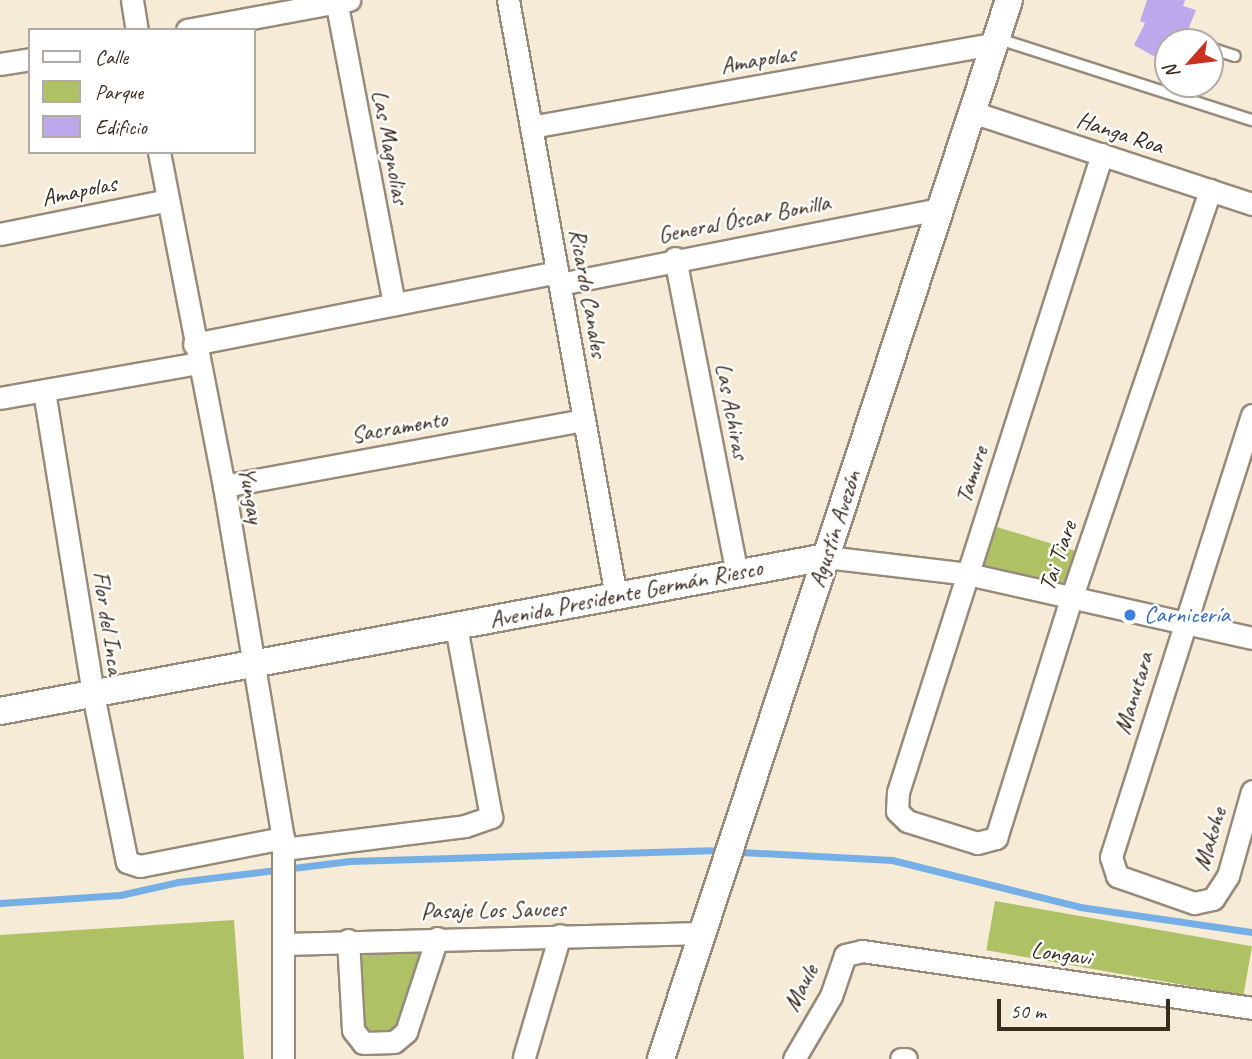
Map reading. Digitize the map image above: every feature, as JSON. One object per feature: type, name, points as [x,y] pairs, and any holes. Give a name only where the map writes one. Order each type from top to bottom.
[{"type":"street","points":[[132,0],[137,28]]},
{"type":"street","name":"Ricardo Canales","points":[[508,0],[616,596]]},
{"type":"street","name":"Agustín Avezón","points":[[661,1059],[938,209],[1009,0]]},
{"type":"street","points":[[198,28],[340,1]]},
{"type":"street","name":"Las Magnolias","points":[[340,1],[394,305]]},
{"type":"street","name":"Amapolas","points":[[531,127],[995,41]]},
{"type":"street","points":[[0,64],[28,59]]},
{"type":"street","name":"Hanga Roa","points":[[972,111],[1252,204]]},
{"type":"street","name":"Yungay","points":[[159,154],[196,354],[224,486],[284,843],[285,944]]},
{"type":"street","name":"Tamure","points":[[897,811],[898,792],[1102,155]]},
{"type":"street","name":"Tai Tiare","points":[[897,811],[907,821],[977,843],[996,838],[1072,596],[1210,190]]},
{"type":"street","name":"Amapolas","points":[[0,234],[168,200]]},
{"type":"street","name":"General Óscar Bonilla","points":[[0,398],[44,391],[394,305],[675,258],[938,209]]},
{"type":"street","name":"Las Achiras","points":[[675,258],[737,574]]},
{"type":"street","name":"Flor del Inca","points":[[44,391],[93,694],[127,862],[140,866],[284,843]]},
{"type":"street","name":"Manutara","points":[[1213,899],[1194,903],[1124,882],[1112,868],[1111,857],[1184,621],[1252,415]]},
{"type":"street","name":"Sacramento","points":[[224,486],[584,420]]},
{"type":"street","name":"Avenida Presidente Germán Riesco","points":[[0,711],[826,557],[968,574],[1252,638]]},
{"type":"street","points":[[284,843],[465,826],[491,817],[456,626]]},
{"type":"street","name":"Makohe","points":[[1213,899],[1228,876],[1252,791]]},
{"type":"street","name":"Pasaje Los Sauces","points":[[285,944],[348,940],[701,933]]},
{"type":"street","points":[[524,1057],[559,935]]},
{"type":"street","points":[[348,940],[353,1030],[363,1044],[398,1041],[406,1032],[437,938]]},
{"type":"street","points":[[283,1059],[285,944]]},
{"type":"street","name":"Longavi","points":[[862,951],[1252,1008]]},
{"type":"street","name":"Maule","points":[[794,1059],[831,996],[845,955],[862,951]]},
{"type":"lane","points":[[995,41],[1154,89]]},
{"type":"lane","points":[[1224,52],[1235,56]]},
{"type":"lane","points":[[1184,98],[1252,120]]},
{"type":"green space","points":[[997,527],[1079,552],[1070,584],[983,566]]},
{"type":"green space","points":[[995,901],[1252,946],[1243,996],[986,950]]},
{"type":"green space","points":[[234,920],[244,1059],[0,1059],[0,935]]},
{"type":"green space","points":[[425,949],[397,1034],[364,1035],[355,952]]},
{"type":"building","points":[[1147,0],[1185,0],[1183,6],[1196,10],[1189,28],[1154,28],[1154,56],[1134,45],[1145,23],[1140,21]]},
{"type":"waterway","points":[[0,903],[120,895],[178,882],[350,861],[711,850]]},
{"type":"waterway","points":[[741,852],[892,860],[1080,907],[1252,932]]},
{"type":"place","name":"Carnicería","points":[[1130,615]]}]
